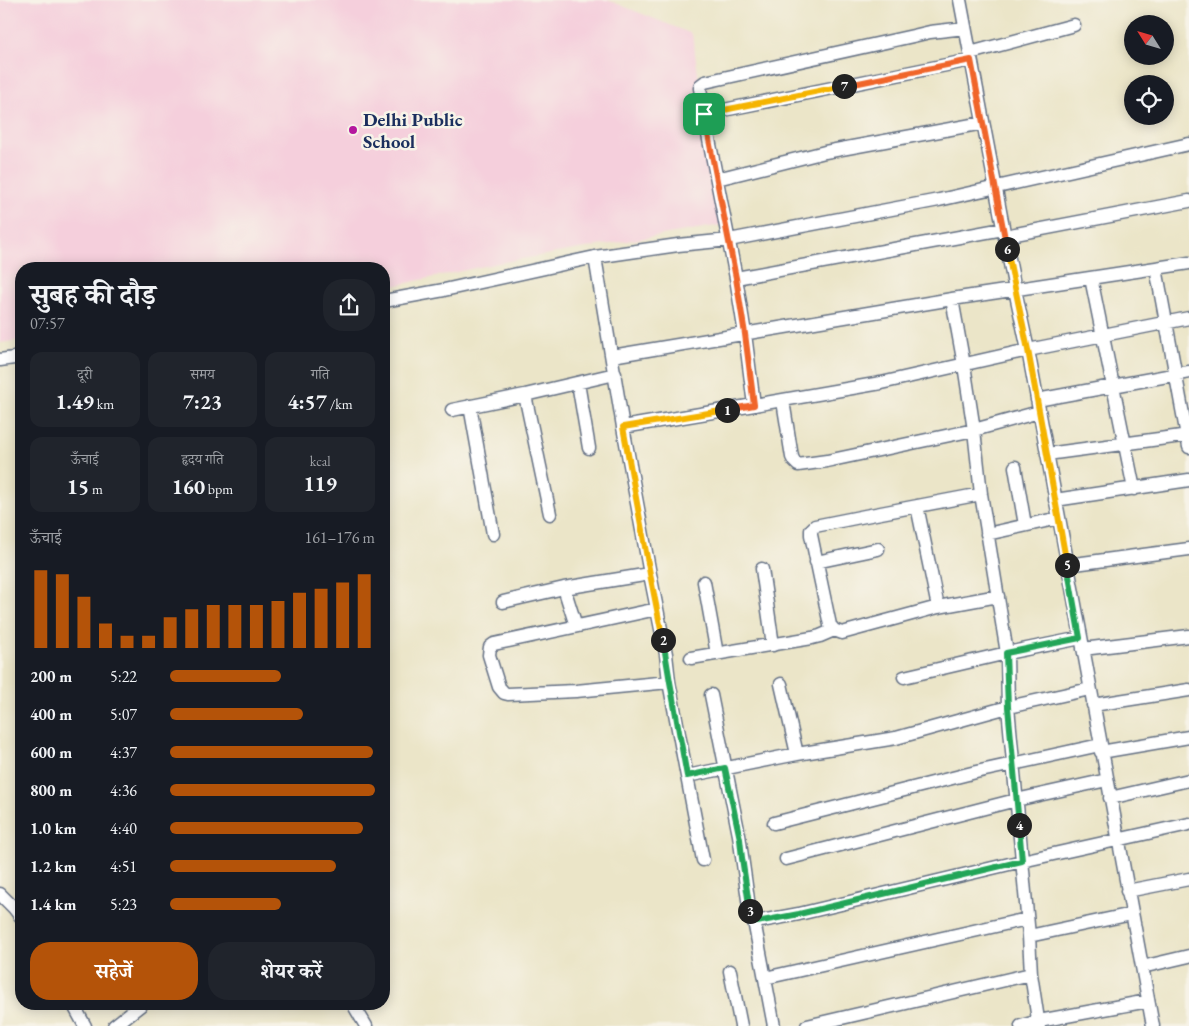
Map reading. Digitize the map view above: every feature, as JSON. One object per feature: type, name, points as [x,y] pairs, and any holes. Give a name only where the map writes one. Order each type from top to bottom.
[{"type":"street","points":[[960,0],[1028,350],[1153,1026]]},
{"type":"street","points":[[704,114],[971,56],[1074,25]]},
{"type":"street","points":[[754,405],[736,278],[704,114],[701,85],[705,82],[930,32],[965,28]]},
{"type":"street","points":[[717,179],[825,152],[983,123]]},
{"type":"street","points":[[390,300],[595,257],[729,240],[939,200],[1189,144]]},
{"type":"street","points":[[736,278],[1189,201]]},
{"type":"street","points":[[595,257],[623,427],[703,860]]},
{"type":"street","points":[[612,356],[952,299],[1189,263]]},
{"type":"street","points":[[1047,454],[1125,444],[1188,439],[1156,268]]},
{"type":"street","points":[[1091,278],[1134,489]]},
{"type":"street","points":[[952,299],[974,430],[981,494],[1006,653],[1008,707],[1031,974],[1039,1024]]},
{"type":"street","points":[[623,427],[783,401],[1189,318]]},
{"type":"street","points":[[0,360],[15,358]]},
{"type":"street","points":[[783,401],[792,458],[798,465],[827,461],[974,430],[1038,406],[1113,386],[1189,372]]},
{"type":"street","points":[[452,410],[614,374]]},
{"type":"street","points":[[578,383],[589,448]]},
{"type":"street","points":[[525,395],[550,514]]},
{"type":"street","points":[[470,406],[493,534]]},
{"type":"street","points":[[1015,467],[1025,525]]},
{"type":"street","points":[[1055,500],[1189,480]]},
{"type":"street","points":[[981,494],[813,528],[811,535],[830,626],[842,633],[938,607],[998,596]]},
{"type":"street","points":[[917,506],[938,607]]},
{"type":"street","points":[[987,534],[1059,518]]},
{"type":"street","points":[[816,562],[878,549]]},
{"type":"street","points":[[1067,565],[1189,549]]},
{"type":"street","points":[[762,568],[774,645]]},
{"type":"street","points":[[503,602],[564,588],[650,574]]},
{"type":"street","points":[[704,582],[717,654]]},
{"type":"street","points":[[564,588],[576,626]]},
{"type":"street","points":[[657,609],[494,644],[490,647],[489,655],[501,690],[508,694],[576,691],[670,682]]},
{"type":"street","points":[[691,658],[812,638],[834,630]]},
{"type":"street","points":[[904,678],[1006,653],[1082,644],[1189,636]]},
{"type":"street","points":[[781,684],[797,754]]},
{"type":"street","points":[[687,776],[797,754],[896,738],[1008,707],[1090,688]]},
{"type":"street","points":[[1093,706],[1189,690]]},
{"type":"street","points":[[711,695],[740,839],[749,907],[754,921],[774,1026]]},
{"type":"street","points":[[774,823],[1013,764],[1101,748],[1189,737]]},
{"type":"street","points":[[786,860],[1016,800],[1107,780]]},
{"type":"street","points":[[1110,798],[1189,780]]},
{"type":"street","points":[[754,921],[799,914],[1189,824]]},
{"type":"street","points":[[1127,890],[1188,883]]},
{"type":"street","points":[[0,894],[15,909]]},
{"type":"street","points":[[1029,936],[1132,914]]},
{"type":"street","points":[[765,978],[1027,918]]},
{"type":"street","points":[[1142,967],[1189,956]]},
{"type":"street","points":[[730,971],[741,1026]]},
{"type":"street","points":[[807,1026],[1031,974]]},
{"type":"street","points":[[1021,1026],[1039,1024],[1148,1001]]},
{"type":"street","points":[[76,1010],[85,1026]]},
{"type":"street","points":[[114,1026],[134,1010]]},
{"type":"street","points":[[357,1010],[366,1026]]},
{"type":"shaded area","name":"Delhi Public School","points":[[0,0],[608,0],[692,34],[721,225],[498,263],[390,287],[390,262],[15,262],[15,341],[0,343]]},
{"type":"place","name":"Delhi Public School","points":[[353,130]]},
{"type":"route","points":[[971,60],[1028,350],[1080,638],[1006,653],[1008,707],[1022,861],[799,914],[755,922],[752,919],[749,907],[740,839],[725,768],[687,776],[623,427],[754,405],[736,278],[704,114],[971,60]]}]
